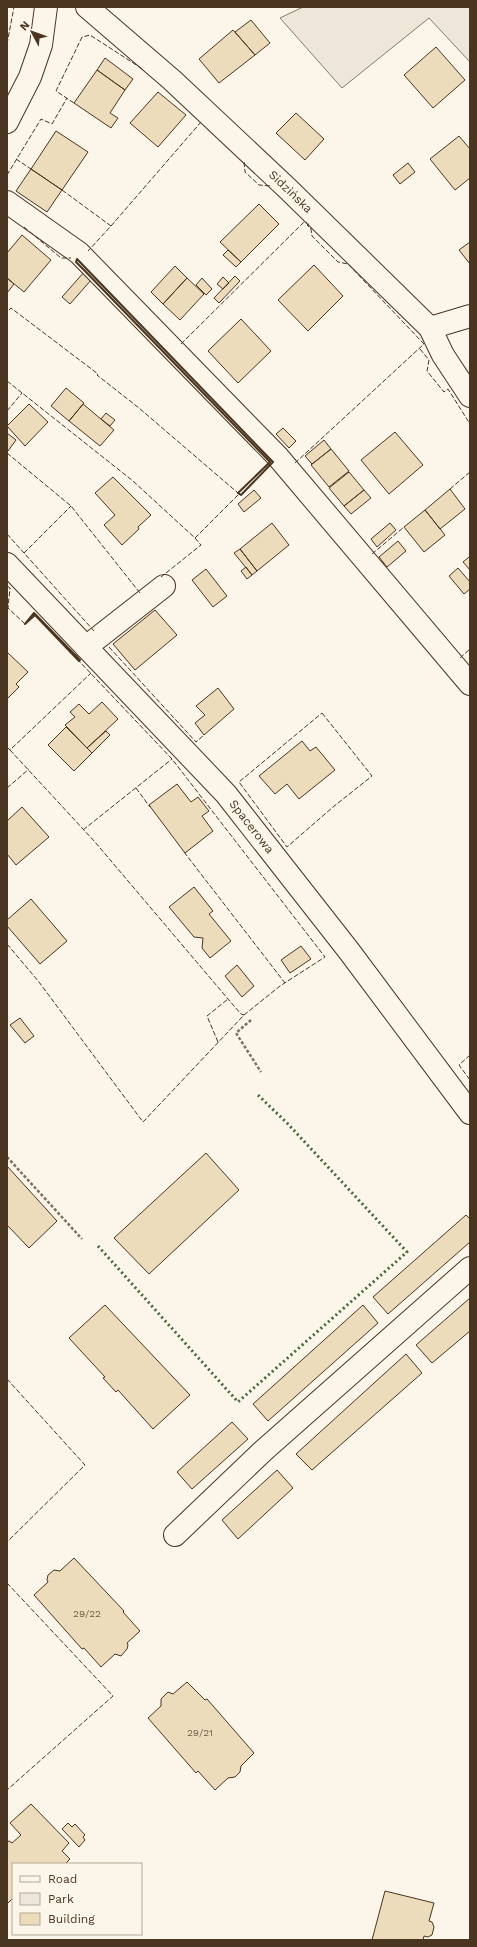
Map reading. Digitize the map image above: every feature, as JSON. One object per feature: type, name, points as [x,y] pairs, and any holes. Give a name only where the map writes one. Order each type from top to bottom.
[{"type":"street","points":[[7,122],[30,77],[39,51],[46,7]]},
{"type":"street","name":"Sidzińska","points":[[87,7],[172,80],[288,189],[430,328],[443,356],[470,396]]},
{"type":"street","points":[[7,202],[79,253],[278,457],[470,684]]},
{"type":"street","points":[[430,328],[470,316]]},
{"type":"street","name":"Spacerowa","points":[[7,564],[226,794],[349,951],[470,1113]]},
{"type":"street","points":[[86,647],[164,586]]},
{"type":"street","points":[[175,1535],[263,1451],[470,1268]]},
{"type":"path","points":[[251,1020],[236,1033],[260,1072]]},
{"type":"path","points":[[7,1157],[82,1239]]},
{"type":"green space","points":[[303,7],[470,7],[470,62],[429,18],[342,88],[280,18]]},
{"type":"building","points":[[251,20],[270,43],[255,55],[235,32]]},
{"type":"building","points":[[233,30],[255,55],[219,83],[199,59]]},
{"type":"building","points":[[436,47],[465,80],[433,108],[404,75]]},
{"type":"building","points":[[105,58],[133,79],[125,90],[97,70]]},
{"type":"building","points":[[97,70],[125,90],[110,113],[118,118],[111,128],[74,103]]},
{"type":"building","points":[[158,92],[186,115],[158,147],[130,123]]},
{"type":"building","points":[[296,113],[324,139],[305,160],[276,133]]},
{"type":"building","points":[[56,131],[88,152],[62,190],[31,169]]},
{"type":"building","points":[[459,136],[470,149],[470,178],[455,190],[430,159]]},
{"type":"building","points":[[408,163],[415,172],[400,184],[393,175]]},
{"type":"building","points":[[31,169],[62,190],[47,212],[16,191]]},
{"type":"building","points":[[259,204],[279,224],[241,262],[220,242]]},
{"type":"building","points":[[22,235],[51,260],[24,292],[7,278],[7,253]]},
{"type":"building","points":[[470,242],[470,264],[459,250]]},
{"type":"building","points":[[228,250],[241,262],[236,267],[223,255]]},
{"type":"building","points":[[314,265],[343,296],[308,331],[278,300]]},
{"type":"building","points":[[175,266],[187,278],[163,304],[151,292]]},
{"type":"building","points":[[85,271],[92,279],[70,304],[62,297]]},
{"type":"building","points":[[235,276],[240,281],[219,303],[214,298]]},
{"type":"building","points":[[223,277],[229,283],[223,289],[217,284]]},
{"type":"building","points":[[7,278],[14,284],[7,293]]},
{"type":"building","points":[[187,278],[204,294],[180,320],[163,304]]},
{"type":"building","points":[[202,278],[212,289],[206,295],[196,285]]},
{"type":"building","points":[[241,319],[271,351],[238,383],[208,351]]},
{"type":"building","points":[[66,388],[84,403],[69,421],[51,406]]},
{"type":"building","points":[[29,404],[48,422],[25,446],[7,426]]},
{"type":"building","points":[[83,404],[114,430],[100,446],[69,421]]},
{"type":"building","points":[[106,413],[115,420],[110,426],[101,419]]},
{"type":"building","points":[[283,428],[296,441],[289,448],[276,434]]},
{"type":"building","points":[[395,432],[423,465],[389,494],[361,460]]},
{"type":"building","points":[[7,433],[16,440],[8,451],[7,450]]},
{"type":"building","points":[[324,440],[331,449],[312,464],[305,456]]},
{"type":"building","points":[[331,449],[349,471],[329,487],[311,465]]},
{"type":"building","points":[[349,472],[364,490],[344,506],[329,488]]},
{"type":"building","points":[[113,477],[151,515],[122,545],[104,525],[115,515],[95,493]]},
{"type":"building","points":[[450,489],[465,509],[440,529],[425,510]]},
{"type":"building","points":[[254,490],[261,498],[244,512],[238,504]]},
{"type":"building","points":[[364,490],[371,498],[351,514],[344,506]]},
{"type":"building","points":[[425,510],[445,535],[424,552],[404,527]]},
{"type":"building","points":[[272,523],[289,545],[257,571],[240,549]]},
{"type":"building","points":[[390,523],[396,530],[377,547],[371,539]]},
{"type":"building","points":[[398,541],[406,551],[387,567],[379,557]]},
{"type":"building","points":[[240,549],[257,571],[252,575],[234,553]]},
{"type":"building","points":[[469,557],[470,558],[470,570],[463,562]]},
{"type":"building","points":[[246,567],[252,575],[247,579],[241,571]]},
{"type":"building","points":[[458,568],[470,582],[470,589],[464,594],[449,576]]},
{"type":"building","points":[[206,569],[227,596],[213,607],[192,580]]},
{"type":"building","points":[[155,610],[177,635],[135,670],[113,644]]},
{"type":"building","points":[[7,652],[28,672],[16,684],[19,687],[7,699]]},
{"type":"building","points":[[218,688],[234,709],[204,735],[195,723],[205,715],[196,706]]},
{"type":"building","points":[[102,702],[118,719],[87,748],[65,725],[75,717],[70,712],[79,704],[89,714]]},
{"type":"building","points":[[66,727],[92,753],[74,771],[48,745]]},
{"type":"building","points":[[106,731],[110,735],[92,753],[87,748]]},
{"type":"building","points":[[302,741],[310,751],[316,747],[335,770],[299,799],[287,784],[275,794],[259,776]]},
{"type":"building","points":[[177,784],[191,802],[198,797],[209,811],[202,816],[213,831],[185,853],[149,805]]},
{"type":"building","points":[[22,807],[49,837],[16,865],[7,854],[7,821]]},
{"type":"building","points":[[194,887],[213,911],[209,914],[231,941],[210,958],[202,948],[203,938],[194,937],[169,907]]},
{"type":"building","points":[[31,899],[67,941],[40,964],[7,926],[7,920]]},
{"type":"building","points":[[301,946],[311,959],[290,973],[281,960]]},
{"type":"building","points":[[237,965],[254,986],[242,997],[225,976]]},
{"type":"building","points":[[20,1018],[34,1036],[25,1043],[10,1025]]},
{"type":"building","points":[[206,1153],[239,1190],[149,1274],[114,1238]]},
{"type":"building","points":[[7,1166],[57,1221],[29,1248],[7,1225]]},
{"type":"building","points":[[466,1215],[470,1219],[470,1242],[388,1314],[373,1297]]},
{"type":"building","points":[[470,1298],[470,1331],[432,1363],[416,1345]]},
{"type":"building","points":[[105,1305],[190,1395],[153,1429],[118,1390],[116,1392],[103,1378],[105,1377],[69,1338]]},
{"type":"building","points":[[363,1305],[378,1323],[268,1421],[253,1404]]},
{"type":"building","points":[[406,1354],[422,1373],[312,1470],[296,1454]]},
{"type":"building","points":[[232,1422],[248,1439],[192,1489],[177,1472]]},
{"type":"building","points":[[277,1470],[293,1488],[238,1539],[222,1520]]},
{"type":"building","points":[[74,1558],[124,1611],[123,1612],[140,1631],[127,1643],[127,1649],[121,1656],[115,1654],[101,1667],[84,1648],[82,1649],[34,1595],[48,1582],[48,1575],[54,1570],[60,1571]]},
{"type":"building","points":[[187,1682],[205,1700],[207,1699],[254,1753],[241,1766],[240,1772],[235,1777],[228,1778],[215,1790],[198,1771],[196,1773],[148,1718],[161,1706],[161,1699],[168,1692],[173,1694]]},
{"type":"building","points":[[31,1804],[69,1843],[62,1851],[70,1859],[66,1863],[12,1863],[12,1899],[7,1904],[7,1842],[9,1841],[12,1843],[21,1835],[10,1823]]},
{"type":"building","points":[[68,1823],[72,1827],[75,1824],[85,1835],[83,1837],[85,1840],[79,1847],[62,1829]]},
{"type":"building","points":[[385,1891],[434,1903],[429,1921],[432,1922],[434,1927],[432,1935],[428,1937],[424,1936],[423,1940],[372,1940]]},
{"type":"hedge","points":[[98,1246],[238,1402],[407,1252],[288,1124],[258,1095]]},
{"type":"fence","points":[[7,44],[14,7]]},
{"type":"fence","points":[[74,103],[56,91],[82,37],[90,35],[144,70]]},
{"type":"fence","points":[[7,175],[41,119],[52,124],[67,98]]},
{"type":"fence","points":[[111,226],[201,122]]},
{"type":"fence","points":[[16,159],[31,169]]},
{"type":"fence","points":[[244,162],[245,172],[259,185],[271,186]]},
{"type":"fence","points":[[62,190],[111,226],[88,251]]},
{"type":"fence","points":[[181,344],[305,221]]},
{"type":"fence","points":[[295,463],[424,344],[348,264],[338,262],[312,236],[311,229],[307,225],[309,224],[306,222]]},
{"type":"fence","points":[[24,227],[61,258],[71,258]]},
{"type":"fence","points":[[9,310],[11,308],[98,374],[97,375],[139,408],[238,493]]},
{"type":"fence","points":[[420,349],[429,360],[427,371],[444,392],[448,389],[470,424]]},
{"type":"fence","points":[[7,381],[133,481],[201,545],[161,577]]},
{"type":"fence","points":[[7,411],[22,393]]},
{"type":"fence","points":[[7,453],[71,506],[140,593]]},
{"type":"fence","points":[[450,489],[470,472]]},
{"type":"fence","points":[[195,538],[239,494]]},
{"type":"fence","points":[[24,553],[71,506]]},
{"type":"fence","points":[[372,554],[404,527]]},
{"type":"fence","points":[[7,534],[94,631]]},
{"type":"fence","points":[[7,586],[10,588],[8,608],[25,624]]},
{"type":"fence","points":[[109,647],[196,742],[204,735]]},
{"type":"fence","points":[[460,658],[470,649]]},
{"type":"fence","points":[[7,944],[39,982],[143,1122],[244,1015],[280,986],[325,957],[172,759],[79,661]]},
{"type":"fence","points":[[7,747],[10,750],[91,673]]},
{"type":"fence","points":[[322,713],[372,776],[333,807],[287,847],[239,782],[322,713]]},
{"type":"fence","points":[[10,750],[95,842],[228,999],[241,1014],[244,1015]]},
{"type":"fence","points":[[83,830],[172,759]]},
{"type":"fence","points":[[7,788],[29,769]]},
{"type":"fence","points":[[136,788],[150,807]]},
{"type":"fence","points":[[184,852],[285,983]]},
{"type":"fence","points":[[218,1042],[207,1016],[228,999]]},
{"type":"fence","points":[[470,1055],[459,1065],[470,1080]]},
{"type":"fence","points":[[7,1379],[85,1465],[7,1542]]},
{"type":"fence","points":[[7,1583],[113,1696],[7,1790]]},
{"type":"wall","points":[[77,259],[273,462],[241,495],[238,493],[270,462],[76,262],[77,259]]},
{"type":"wall","points":[[34,613],[80,660],[79,661],[35,615],[25,624],[34,613]]}]
